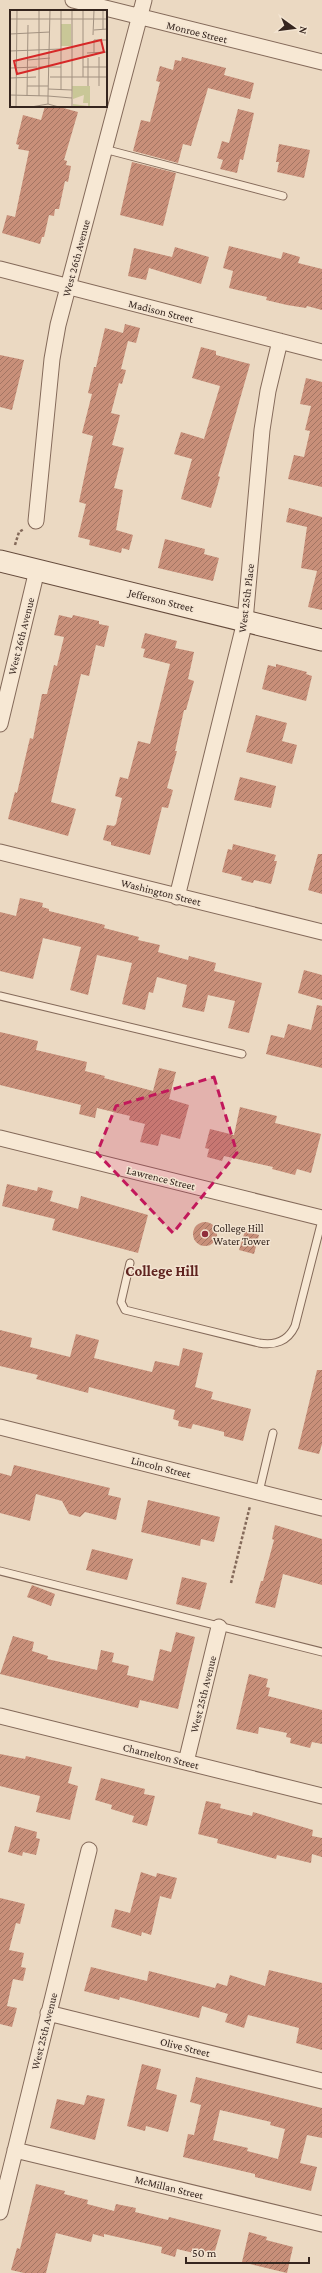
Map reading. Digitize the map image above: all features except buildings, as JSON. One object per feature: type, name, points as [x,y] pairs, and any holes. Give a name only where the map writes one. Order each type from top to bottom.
[{"type":"street","name":"Monroe Street","points":[[73,0],[139,18],[322,62]]},
{"type":"street","name":"West 26th Avenue","points":[[36,521],[52,359],[58,325],[144,0]]},
{"type":"street","name":"Madison Street","points":[[0,269],[322,352]]},
{"type":"street","name":"West 25th Place","points":[[177,897],[245,621],[262,430],[268,391],[280,342]]},
{"type":"street","name":"Jefferson Street","points":[[5,562],[322,640]]},
{"type":"street","name":"West 26th Avenue","points":[[0,724],[37,570]]},
{"type":"street","name":"Washington Street","points":[[0,852],[322,932]]},
{"type":"street","name":"Lawrence Street","points":[[0,1138],[322,1219]]},
{"type":"street","name":"Lincoln Street","points":[[0,1427],[322,1508]]},
{"type":"street","name":"West 25th Avenue","points":[[186,1762],[220,1626]]},
{"type":"street","name":"Charnelton Street","points":[[0,1716],[322,1796]]},
{"type":"street","name":"West 25th Avenue","points":[[0,2212],[89,1850]]},
{"type":"street","name":"Olive Street","points":[[48,2013],[322,2081]]},
{"type":"street","name":"McMillan Street","points":[[15,2150],[322,2224]]},
{"type":"lane","points":[[104,149],[283,196]]},
{"type":"lane","points":[[0,996],[242,1054]]},
{"type":"lane","points":[[130,1263],[121,1302],[125,1310],[259,1343],[275,1344],[290,1335],[295,1326],[322,1219]]},
{"type":"lane","points":[[256,1491],[273,1433]]},
{"type":"lane","points":[[0,1572],[322,1652]]},
{"type":"path","points":[[5,562],[19,532],[24,528],[33,528],[36,521]]},
{"type":"path","points":[[231,1583],[256,1491]]},
{"type":"highlighted area","points":[[214,1077],[237,1153],[173,1233],[97,1153],[116,1106]]},
{"type":"place","name":"College Hill Water Tower","points":[[205,1234]]},
{"type":"district","name":"College Hill","points":[[162,1271]]}]
